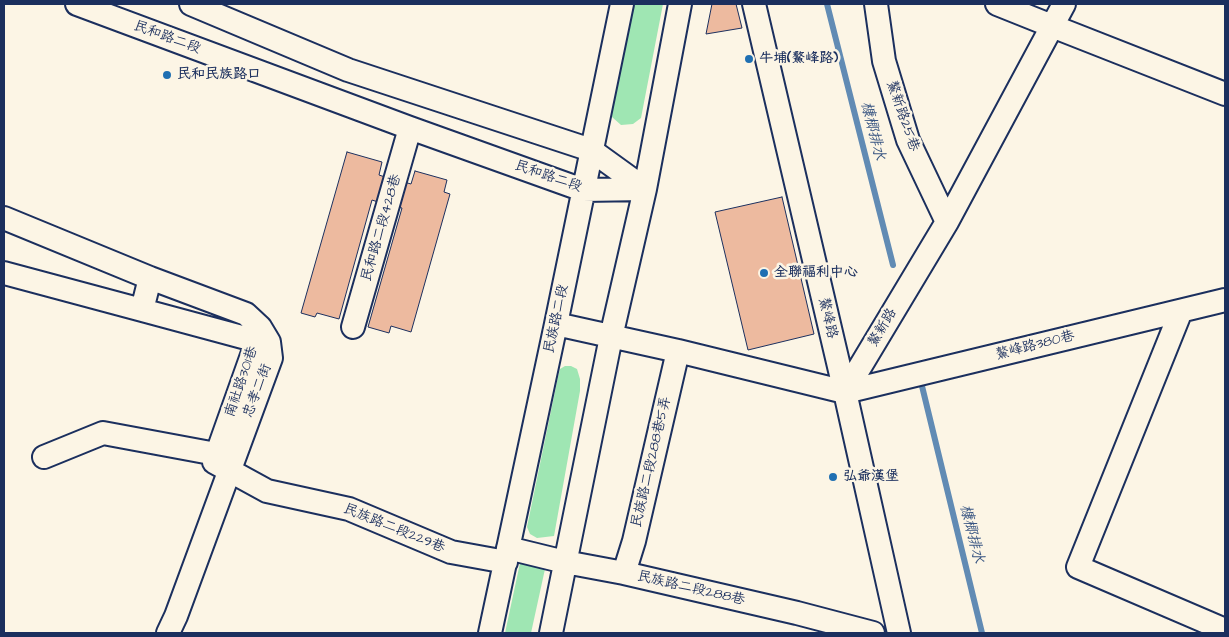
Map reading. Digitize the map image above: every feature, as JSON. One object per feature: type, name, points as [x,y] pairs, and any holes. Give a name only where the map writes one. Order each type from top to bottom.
[{"type":"street","name":"民和路二段","points":[[78,4],[410,128],[584,190],[645,189]]},
{"type":"street","points":[[191,4],[348,70],[592,150],[645,189]]},
{"type":"street","name":"民族路二段","points":[[490,633],[622,4]]},
{"type":"street","points":[[551,633],[612,337],[645,189],[680,4]]},
{"type":"street","name":"鰲峰路","points":[[754,4],[845,392],[899,633]]},
{"type":"street","name":"鰲新路25巷","points":[[876,4],[884,61],[908,140],[947,222]]},
{"type":"street","points":[[997,4],[1225,94]]},
{"type":"street","name":"鰲新路","points":[[845,392],[947,222],[1064,4]]},
{"type":"street","name":"民和路二段428巷","points":[[353,327],[410,128]]},
{"type":"street","name":"忠孝二街","points":[[4,218],[150,278],[246,314],[260,327],[268,342],[271,358],[222,462],[176,616],[168,633]]},
{"type":"street","name":"南社路301巷","points":[[4,273],[257,340],[222,462]]},
{"type":"street","points":[[142,310],[150,278]]},
{"type":"street","name":"鰲峰路380巷","points":[[845,392],[1225,300]]},
{"type":"street","points":[[1181,311],[1078,567],[1225,630]]},
{"type":"street","points":[[556,324],[678,351],[845,392]]},
{"type":"street","name":"民族路二段288巷5弄","points":[[624,573],[634,541],[678,351]]},
{"type":"street","name":"民族路二段229巷","points":[[44,457],[103,433],[222,462],[267,491],[349,509],[452,552],[507,555]]},
{"type":"street","name":"民族路二段288巷","points":[[507,555],[565,562],[624,573],[873,633]]},
{"type":"green space","points":[[634,4],[663,4],[641,118],[633,124],[621,125],[612,117],[612,109]]},
{"type":"green space","points":[[565,366],[577,369],[580,379],[580,391],[554,536],[537,538],[530,534],[527,527],[558,377],[560,369]]},
{"type":"green space","points":[[524,561],[543,565],[545,569],[531,633],[505,633],[520,563]]},
{"type":"building","points":[[712,4],[736,4],[742,28],[706,34]]},
{"type":"building","points":[[347,152],[382,162],[379,175],[385,177],[378,202],[372,200],[339,319],[317,313],[315,317],[301,313]]},
{"type":"building","points":[[415,171],[447,180],[444,192],[450,194],[411,332],[391,326],[389,333],[368,327],[402,208],[397,207],[404,182],[411,184]]},
{"type":"building","name":"全聯福利中心","points":[[782,197],[814,334],[748,350],[715,212]]},
{"type":"waterway","name":"槺榔排水","points":[[827,4],[893,265]]},
{"type":"waterway","name":"槺榔排水","points":[[921,382],[982,633]]},
{"type":"place","name":"牛埔(鰲峰路)","points":[[749,59]]},
{"type":"place","name":"民和民族路口","points":[[167,75]]},
{"type":"place","name":"全聯福利中心","points":[[764,273]]},
{"type":"place","name":"弘爺漢堡","points":[[833,477]]}]
